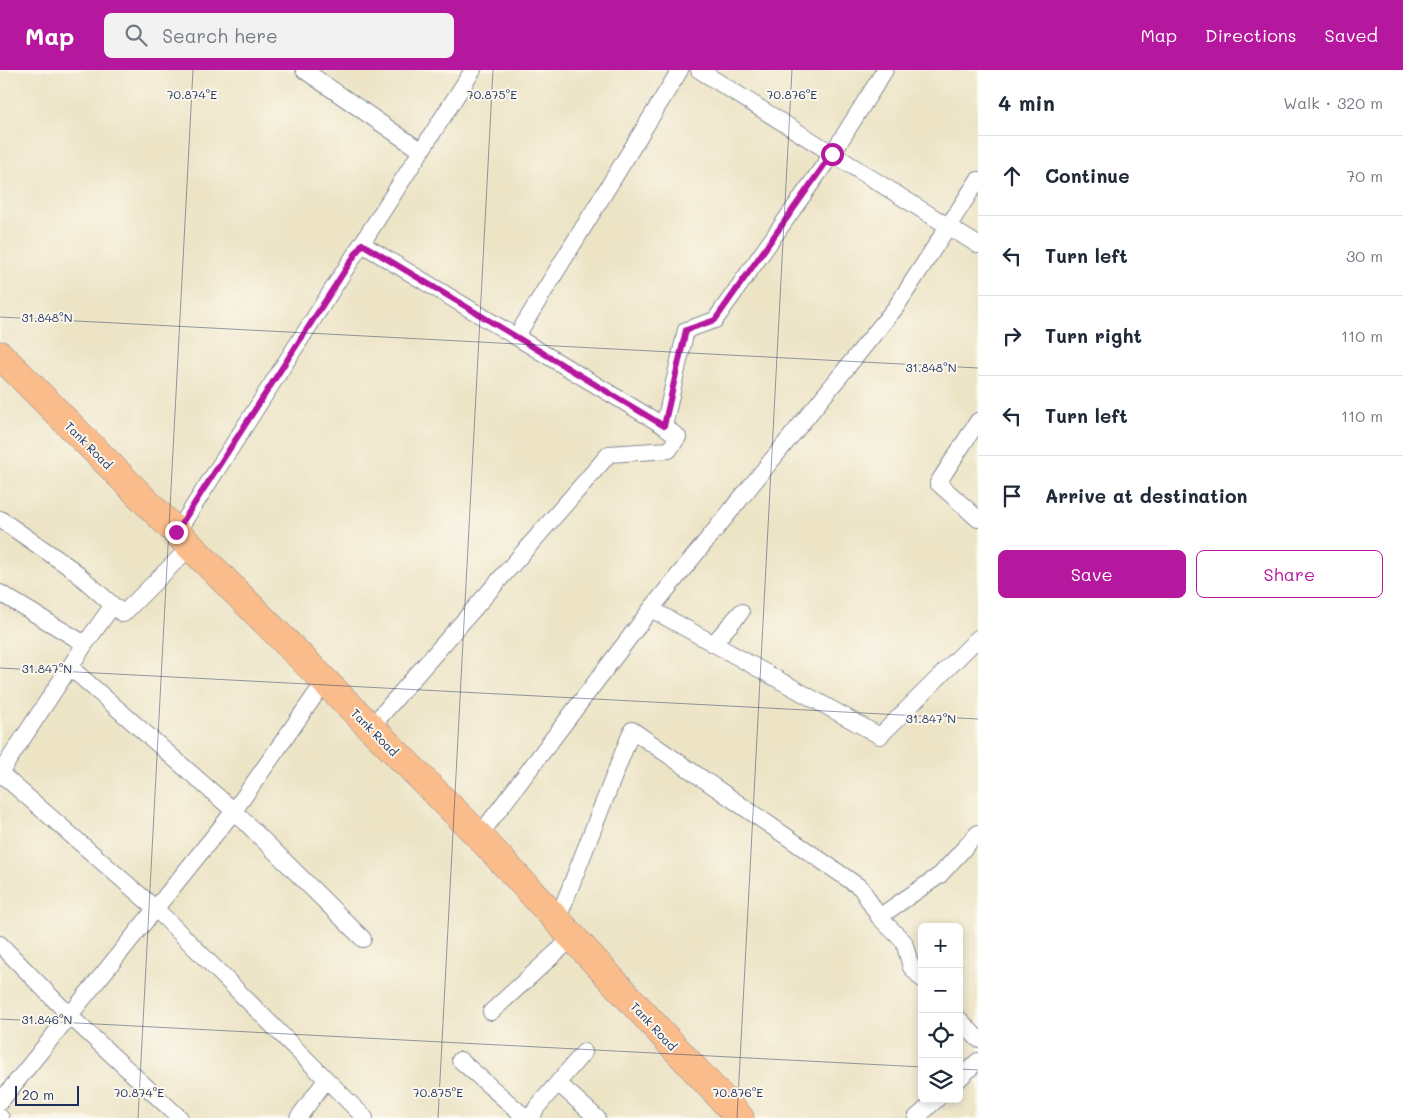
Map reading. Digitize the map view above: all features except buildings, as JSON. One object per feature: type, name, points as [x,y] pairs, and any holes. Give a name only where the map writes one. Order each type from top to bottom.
[{"type":"highway","name":"Tank Road","points":[[0,355],[479,836],[730,1114]]},
{"type":"street","points":[[304,70],[421,151]]},
{"type":"street","points":[[0,519],[72,569],[123,614],[184,539],[362,244],[473,70]]},
{"type":"street","points":[[516,337],[680,70]]},
{"type":"street","points":[[699,70],[978,245]]},
{"type":"street","points":[[664,426],[686,330],[715,320],[832,154],[885,70]]},
{"type":"street","points":[[479,836],[651,609],[896,307],[978,180]]},
{"type":"street","points":[[362,244],[664,426],[678,437],[669,450],[609,454],[371,727]]},
{"type":"street","points":[[978,421],[938,483],[978,519]]},
{"type":"street","points":[[0,593],[85,644]]},
{"type":"street","points":[[113,605],[85,644],[71,668],[2,762],[0,773],[156,909],[365,1118]]},
{"type":"street","points":[[651,609],[880,736],[978,638]]},
{"type":"street","points":[[713,644],[741,612]]},
{"type":"street","points":[[71,668],[234,812],[363,939]]},
{"type":"street","points":[[0,1102],[71,1017],[234,812],[325,681]]},
{"type":"street","points":[[491,1012],[564,929],[632,730],[861,888],[879,916],[904,942],[911,967],[918,975]]},
{"type":"street","points":[[879,916],[940,875],[978,834]]},
{"type":"street","points":[[0,944],[71,1017],[180,1118]]},
{"type":"street","points":[[963,1023],[978,1039]]},
{"type":"street","points":[[530,1118],[584,1052]]},
{"type":"street","points":[[460,1060],[526,1118]]},
{"type":"street","points":[[963,1074],[978,1061]]},
{"type":"street","points":[[298,1118],[326,1080]]},
{"type":"street","points":[[558,1083],[597,1118]]},
{"type":"street","points":[[916,1118],[933,1103]]},
{"type":"route","points":[[176,532],[362,244],[664,426],[686,330],[715,320],[832,154]]}]
